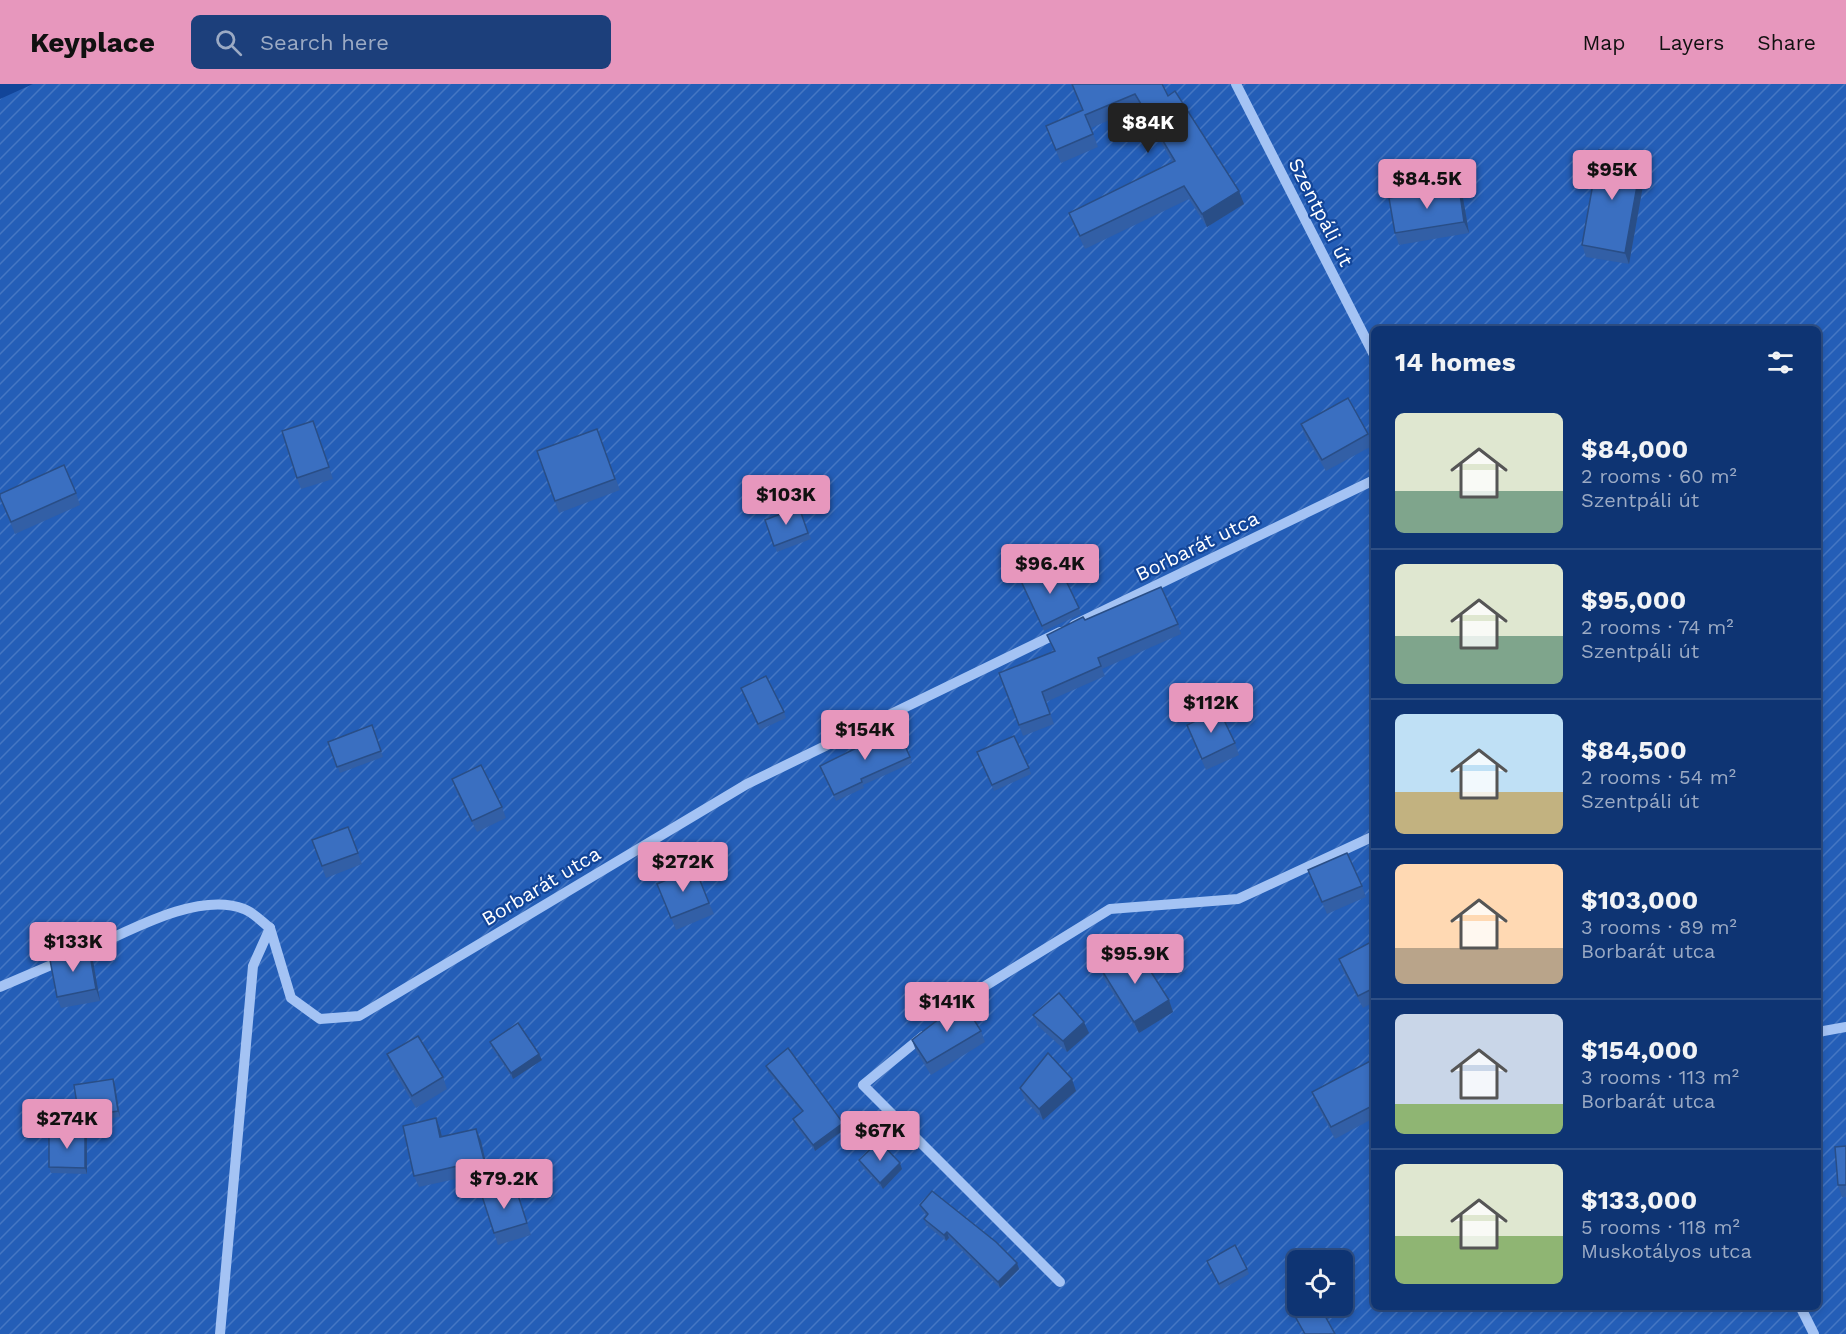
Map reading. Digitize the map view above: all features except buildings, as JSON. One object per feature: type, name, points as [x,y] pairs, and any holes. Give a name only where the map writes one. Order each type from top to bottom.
[{"type":"street","name":"Szentpáli út","points":[[1236,84],[1371,349]]},
{"type":"street","name":"Borbarát utca","points":[[270,928],[291,998],[320,1019],[359,1016],[747,784],[1371,481]]},
{"type":"street","points":[[1060,1282],[863,1085],[977,991],[1110,909],[1239,899],[1371,837]]},
{"type":"street","points":[[0,987],[180,910],[213,903],[245,909],[270,928],[254,966],[220,1334]]},
{"type":"street","points":[[1821,1031],[1846,1027]]},
{"type":"street","points":[[1802,1310],[1814,1334]]},
{"type":"shaded area","points":[[33,84],[1846,84],[1846,1334],[0,1334],[0,99]]}]
